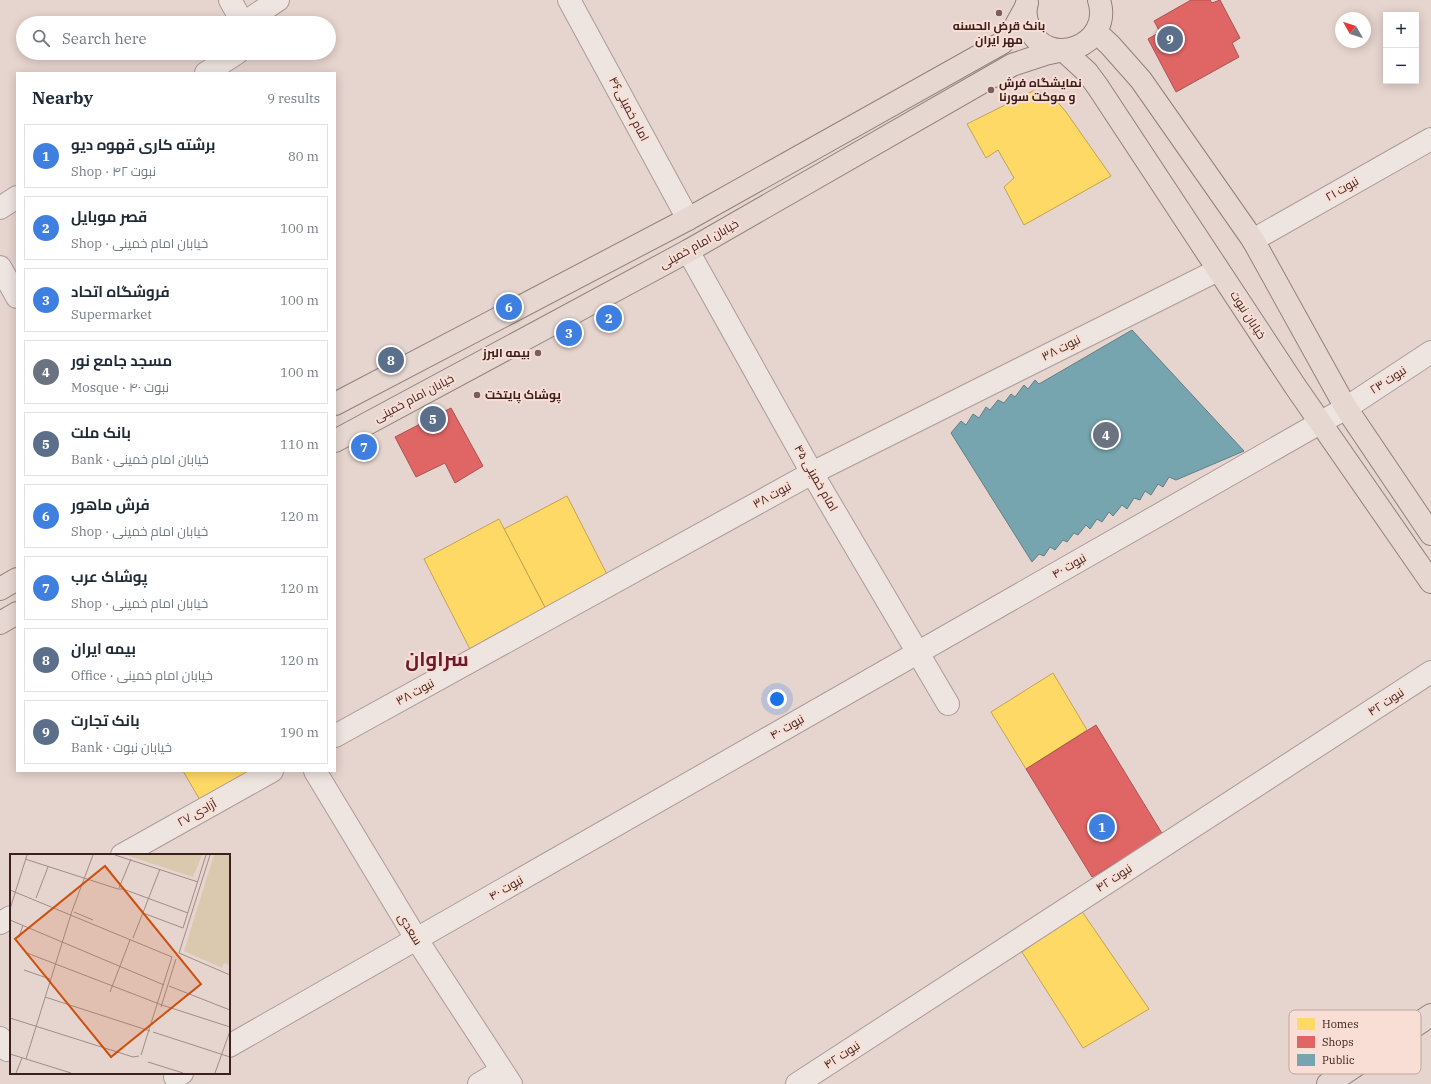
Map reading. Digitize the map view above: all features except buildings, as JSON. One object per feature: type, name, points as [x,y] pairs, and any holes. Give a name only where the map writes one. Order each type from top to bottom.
[{"type":"main road","points":[[1112,0],[1099,17],[1110,45],[1142,80],[1253,240],[1346,408],[1431,534]]},
{"type":"main road","points":[[336,403],[688,219],[1002,43],[1010,34],[1027,3]]},
{"type":"main road","points":[[1027,3],[1026,19],[1031,32],[1039,42],[1050,48],[1063,50]]},
{"type":"main road","name":"خیابان امام خمینی","points":[[336,440],[688,251],[1012,65],[1031,58],[1076,48],[1088,41],[1099,17]]},
{"type":"main road","name":"خیابان نبوت","points":[[1063,50],[1087,72],[1098,87],[1218,270],[1431,582]]},
{"type":"main road","points":[[0,589],[16,580]]},
{"type":"main road","points":[[0,623],[16,614]]},
{"type":"main road","points":[[1421,1022],[1431,1015]]},
{"type":"main road","points":[[1328,1084],[1343,1074]]},
{"type":"street","points":[[230,0],[239,16]]},
{"type":"street","points":[[254,16],[278,0]]},
{"type":"street","name":"امام خمینی۴۶","points":[[572,1],[688,219]]},
{"type":"street","points":[[208,72],[226,60]]},
{"type":"street","name":"نبوت ۲۱","points":[[1253,240],[1431,139]]},
{"type":"street","points":[[0,208],[16,198]]},
{"type":"street","name":"امام خمینی ۴۵","points":[[688,251],[812,473],[948,704]]},
{"type":"street","points":[[0,266],[16,295]]},
{"type":"street","name":"نبوت ۳۸","points":[[336,735],[812,473],[1218,270]]},
{"type":"street","name":"نبوت ۲۳","points":[[1346,408],[1431,352]]},
{"type":"street","name":"نبوت ۴۰","points":[[230,1045],[1346,408]]},
{"type":"street","name":"نبوت ۴۲","points":[[797,1084],[1431,672]]},
{"type":"street","name":"آزادی ۲۷","points":[[124,854],[270,772]]},
{"type":"street","name":"سعدی","points":[[316,772],[417,940],[506,1077]]},
{"type":"street","points":[[0,923],[10,918]]},
{"type":"street","points":[[479,1084],[506,1077]]},
{"type":"place","name":"بانک قرض الحسنه مهر ایران","points":[[999,13]]},
{"type":"place","name":"بانک تجارت","points":[[1170,39]]},
{"type":"place","name":"نمایشگاه فرش و موکت سورنا","points":[[991,90]]},
{"type":"place","name":"فرش ماهور","points":[[509,307]]},
{"type":"place","name":"قصر موبایل","points":[[609,318]]},
{"type":"place","name":"فروشگاه اتحاد","points":[[569,333]]},
{"type":"place","name":"بیمه البرز","points":[[538,353]]},
{"type":"place","name":"بیمه ایران","points":[[391,360]]},
{"type":"place","name":"پوشاک پایتخت","points":[[477,395]]},
{"type":"place","name":"بانک ملت","points":[[433,419]]},
{"type":"place","name":"مسجد جامع نور","points":[[1106,435]]},
{"type":"place","name":"پوشاک عرب","points":[[364,447]]},
{"type":"place","name":"برشته کاری قهوه دیو","points":[[1102,827]]},
{"type":"district","name":"سراوان","points":[[437,659]]}]
